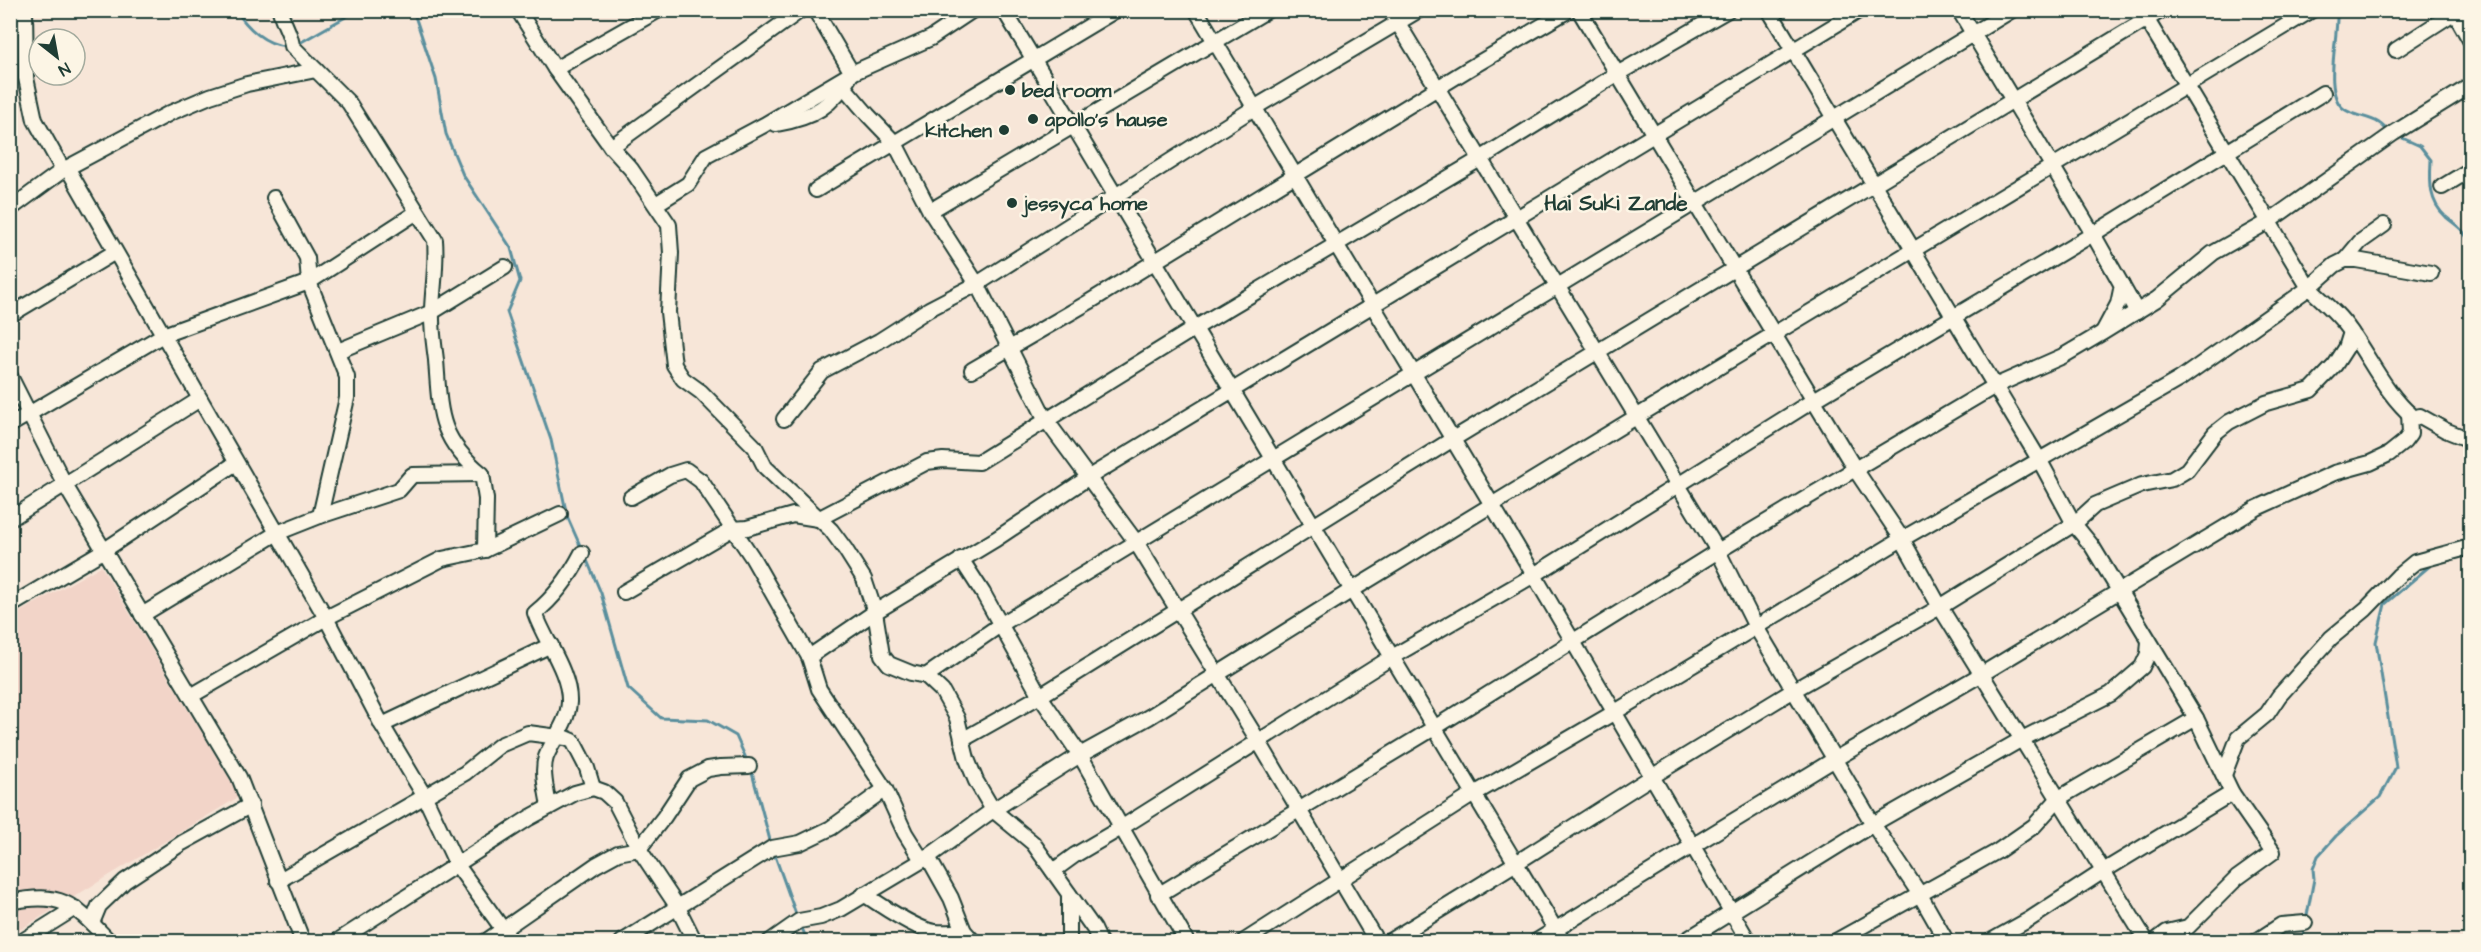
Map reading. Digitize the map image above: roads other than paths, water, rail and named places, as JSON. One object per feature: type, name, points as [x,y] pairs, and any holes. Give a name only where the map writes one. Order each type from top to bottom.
[{"type":"street","points":[[25,10],[26,78],[35,120],[115,252],[326,618],[382,725],[425,797],[457,865],[512,942]]},
{"type":"street","points":[[280,10],[282,22],[291,37],[292,46],[349,103],[435,240],[432,312],[439,407],[456,448],[466,461],[482,474],[486,500],[485,550]]},
{"type":"street","points":[[518,10],[555,69],[611,147],[631,169],[669,225],[671,253],[668,312],[674,365],[683,379],[701,392],[755,447],[765,467],[846,549],[864,579],[874,612],[882,655],[889,664],[926,676],[942,691],[957,718],[962,741],[976,781],[993,810],[1033,843],[1100,942]]},
{"type":"street","points":[[555,69],[659,10]]},
{"type":"street","points":[[611,147],[801,10]]},
{"type":"street","points":[[815,10],[852,73]]},
{"type":"street","points":[[656,204],[687,184],[706,156],[852,73],[931,38],[973,10]]},
{"type":"street","points":[[1004,10],[1559,936]]},
{"type":"street","points":[[816,190],[1116,10]]},
{"type":"street","points":[[1196,10],[1574,642],[1749,942]]},
{"type":"street","points":[[930,211],[1268,10]]},
{"type":"street","points":[[1390,10],[1718,551],[1756,627],[1873,824],[1919,893],[1947,942]]},
{"type":"street","points":[[784,419],[822,371],[977,284],[1254,108],[1419,10]]},
{"type":"street","points":[[972,370],[1010,350],[1437,88],[1569,10]]},
{"type":"street","points":[[1579,10],[1855,469],[1902,540],[1940,607],[2105,870],[2147,942]]},
{"type":"street","points":[[624,592],[732,529],[747,528],[793,515],[818,519],[927,462],[943,460],[979,462],[1335,244],[1728,10]]},
{"type":"street","points":[[1769,10],[2040,460],[2074,524],[2092,546],[2196,718],[2232,792],[2273,852],[2237,878],[2188,927],[2167,932],[2154,942]]},
{"type":"street","points":[[809,657],[874,612],[996,539],[1089,477],[1860,10]]},
{"type":"street","points":[[1959,10],[2137,312]]},
{"type":"street","points":[[926,676],[1000,625],[2012,10]]},
{"type":"street","points":[[962,741],[1040,696],[1453,439],[2013,101],[2144,15],[2162,10]]},
{"type":"street","points":[[769,942],[799,921],[821,917],[841,909],[925,859],[993,810],[1080,755],[1149,717],[1215,674],[1774,333],[2312,10]]},
{"type":"street","points":[[2396,50],[2455,11],[2470,40]]},
{"type":"street","points":[[2144,15],[2309,288],[2352,332],[2398,405],[2414,418],[2420,416],[2445,430],[2470,440]]},
{"type":"street","points":[[10,209],[65,170],[170,113],[246,84],[316,70]]},
{"type":"street","points":[[764,125],[778,124],[814,112],[831,103],[852,73]]},
{"type":"street","points":[[1158,895],[1855,469],[1995,386],[2062,356],[2137,312],[2157,299],[2213,253],[2268,222],[2394,133],[2470,86]]},
{"type":"street","points":[[844,87],[895,143],[930,211],[977,284],[1046,420],[1136,542],[1179,610],[1215,674],[1259,742],[1377,942]]},
{"type":"street","points":[[1053,871],[1074,855],[1121,828],[1392,657],[1534,575],[1814,400],[2093,234],[2323,93]]},
{"type":"street","points":[[2442,187],[2470,171]]},
{"type":"street","points":[[274,198],[307,258],[309,282],[347,377],[347,398],[320,516]]},
{"type":"street","points":[[10,425],[163,335],[309,282],[417,212]]},
{"type":"street","points":[[1243,942],[1474,794],[1902,540],[2180,379],[2309,288],[2329,269],[2345,260],[2360,242],[2384,225]]},
{"type":"street","points":[[10,315],[115,252]]},
{"type":"street","points":[[2345,260],[2431,273]]},
{"type":"street","points":[[338,351],[432,312],[505,267]]},
{"type":"street","points":[[2123,287],[2133,295],[2157,299]]},
{"type":"street","points":[[2102,333],[2118,304],[2123,287]]},
{"type":"street","points":[[1388,942],[1794,690],[1940,607],[2074,524],[2095,505],[2142,485],[2172,479],[2187,470],[2215,433],[2229,422],[2266,403],[2311,390],[2335,365],[2346,348],[2352,332]]},
{"type":"street","points":[[10,376],[65,485],[239,777],[303,942]]},
{"type":"street","points":[[10,519],[200,399]]},
{"type":"street","points":[[1535,942],[1559,936],[1693,845],[2257,508],[2334,473],[2370,463],[2389,454],[2410,434],[2409,413]]},
{"type":"street","points":[[10,606],[103,551],[236,463]]},
{"type":"street","points":[[631,497],[670,475],[686,470],[701,481],[752,557],[809,657],[819,688],[885,789],[905,834],[925,859],[969,936]]},
{"type":"street","points":[[142,615],[277,533],[399,490],[412,476],[482,474]]},
{"type":"street","points":[[191,696],[326,618],[442,559],[485,550],[560,514]]},
{"type":"street","points":[[2224,775],[2238,738],[2267,714],[2279,696],[2331,638],[2360,615],[2415,562],[2470,547]]},
{"type":"street","points":[[549,807],[544,774],[546,759],[557,738],[569,700],[563,675],[535,613],[554,596],[582,553]]},
{"type":"street","points":[[961,559],[1040,696],[1080,755],[1158,895],[1187,942]]},
{"type":"street","points":[[1683,942],[1873,824],[2022,739],[2111,694],[2142,667],[2148,654],[2149,641]]},
{"type":"street","points":[[382,725],[551,645]]},
{"type":"street","points":[[1834,942],[1998,851],[2034,826],[2059,798],[2196,718]]},
{"type":"street","points":[[278,882],[465,773],[500,746],[516,737],[536,733],[573,741],[587,768],[593,788]]},
{"type":"street","points":[[485,942],[596,866],[618,853],[639,849],[688,779],[714,768],[749,766]]},
{"type":"street","points":[[336,942],[529,818],[575,793],[593,788],[604,792],[615,802],[639,849],[676,906],[695,942]]},
{"type":"street","points":[[622,942],[676,906],[772,848],[800,843],[831,828],[885,789]]},
{"type":"street","points":[[1989,942],[2030,919],[2232,792]]},
{"type":"street","points":[[92,923],[99,906],[125,881],[182,843],[251,805]]},
{"type":"street","points":[[864,894],[924,929],[969,936]]},
{"type":"street","points":[[1069,894],[1069,942]]},
{"type":"street","points":[[10,902],[37,897],[59,900],[75,908],[110,942]]},
{"type":"street","points":[[21,942],[75,908]]},
{"type":"street","points":[[2255,942],[2281,925],[2305,923]]},
{"type":"waterway","points":[[236,10],[246,23],[264,39],[286,46]]},
{"type":"waterway","points":[[296,45],[358,10]]},
{"type":"waterway","points":[[413,10],[436,79],[446,134],[463,175],[511,248],[520,281],[507,312],[551,440],[567,516],[582,550]]},
{"type":"waterway","points":[[2337,10],[2333,64],[2334,91],[2337,101],[2344,109],[2375,121],[2389,132]]},
{"type":"waterway","points":[[2398,136],[2420,146],[2431,160],[2431,190],[2436,204],[2440,211],[2463,232],[2470,244]]},
{"type":"waterway","points":[[2470,298],[2470,307]]},
{"type":"waterway","points":[[2463,543],[2470,536]]},
{"type":"waterway","points":[[586,558],[601,593],[628,688],[661,718],[708,720],[736,736],[748,763]]},
{"type":"waterway","points":[[2306,920],[2314,879],[2313,869],[2318,856],[2336,836],[2380,797],[2396,767],[2376,642],[2385,604],[2433,563]]},
{"type":"waterway","points":[[751,769],[771,844]]},
{"type":"waterway","points":[[774,853],[797,917]]},
{"type":"waterway","points":[[801,926],[808,942]]},
{"type":"waterway","points":[[2302,942],[2305,926]]},
{"type":"place","name":"bed room","points":[[1010,90]]},
{"type":"place","name":"apollo's hause","points":[[1033,119]]},
{"type":"place","name":"kitchen","points":[[1004,130]]},
{"type":"place","name":"jessyca home","points":[[1012,203]]},
{"type":"district","name":"Hai Suki Zande","points":[[1616,203]]}]
